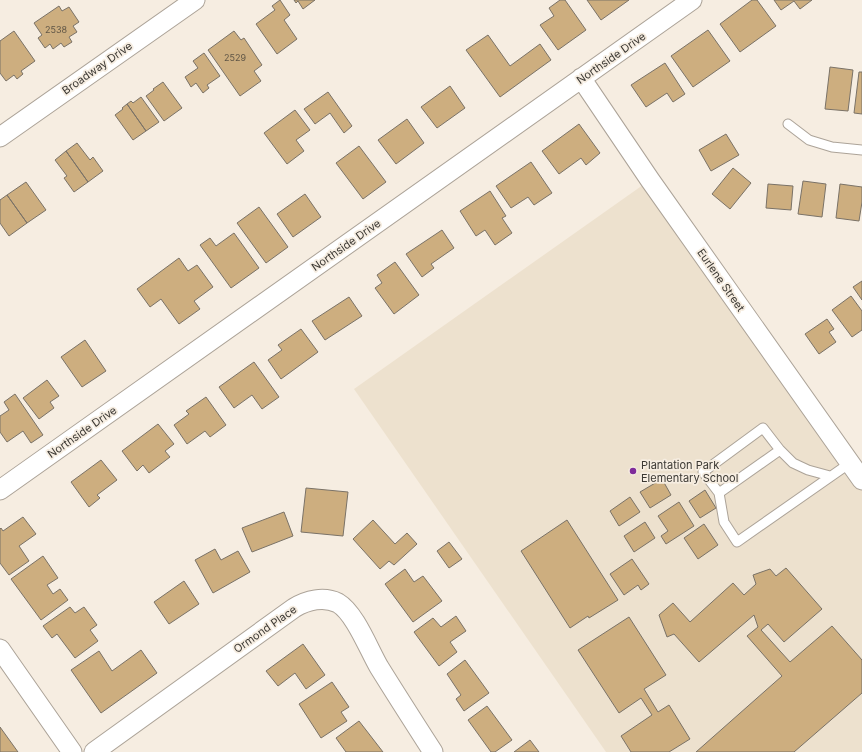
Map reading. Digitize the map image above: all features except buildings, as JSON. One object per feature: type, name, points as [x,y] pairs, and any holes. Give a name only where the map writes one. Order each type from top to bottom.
[{"type":"street","name":"Broadway Drive","points":[[0,137],[195,0]]},
{"type":"street","name":"Northside Drive","points":[[0,490],[692,0]]},
{"type":"street","name":"Eurlene Street","points":[[581,78],[654,186],[862,480]]},
{"type":"street","name":"Ormond Place","points":[[94,752],[294,608],[304,602],[325,600],[338,603],[348,612],[382,671],[433,752]]},
{"type":"street","points":[[0,650],[72,752]]},
{"type":"lane","points":[[788,124],[809,140],[832,148],[862,150]]},
{"type":"lane","points":[[830,476],[808,470],[793,463],[780,450],[763,428],[703,472],[719,494],[724,522],[737,542],[850,463]]},
{"type":"lane","points":[[719,494],[780,450]]},
{"type":"shaded area","name":"Plantation Park Elementary School","points":[[650,180],[862,480],[862,752],[606,752],[354,389]]},
{"type":"place","name":"Plantation Park Elementary School","points":[[633,471]]}]
